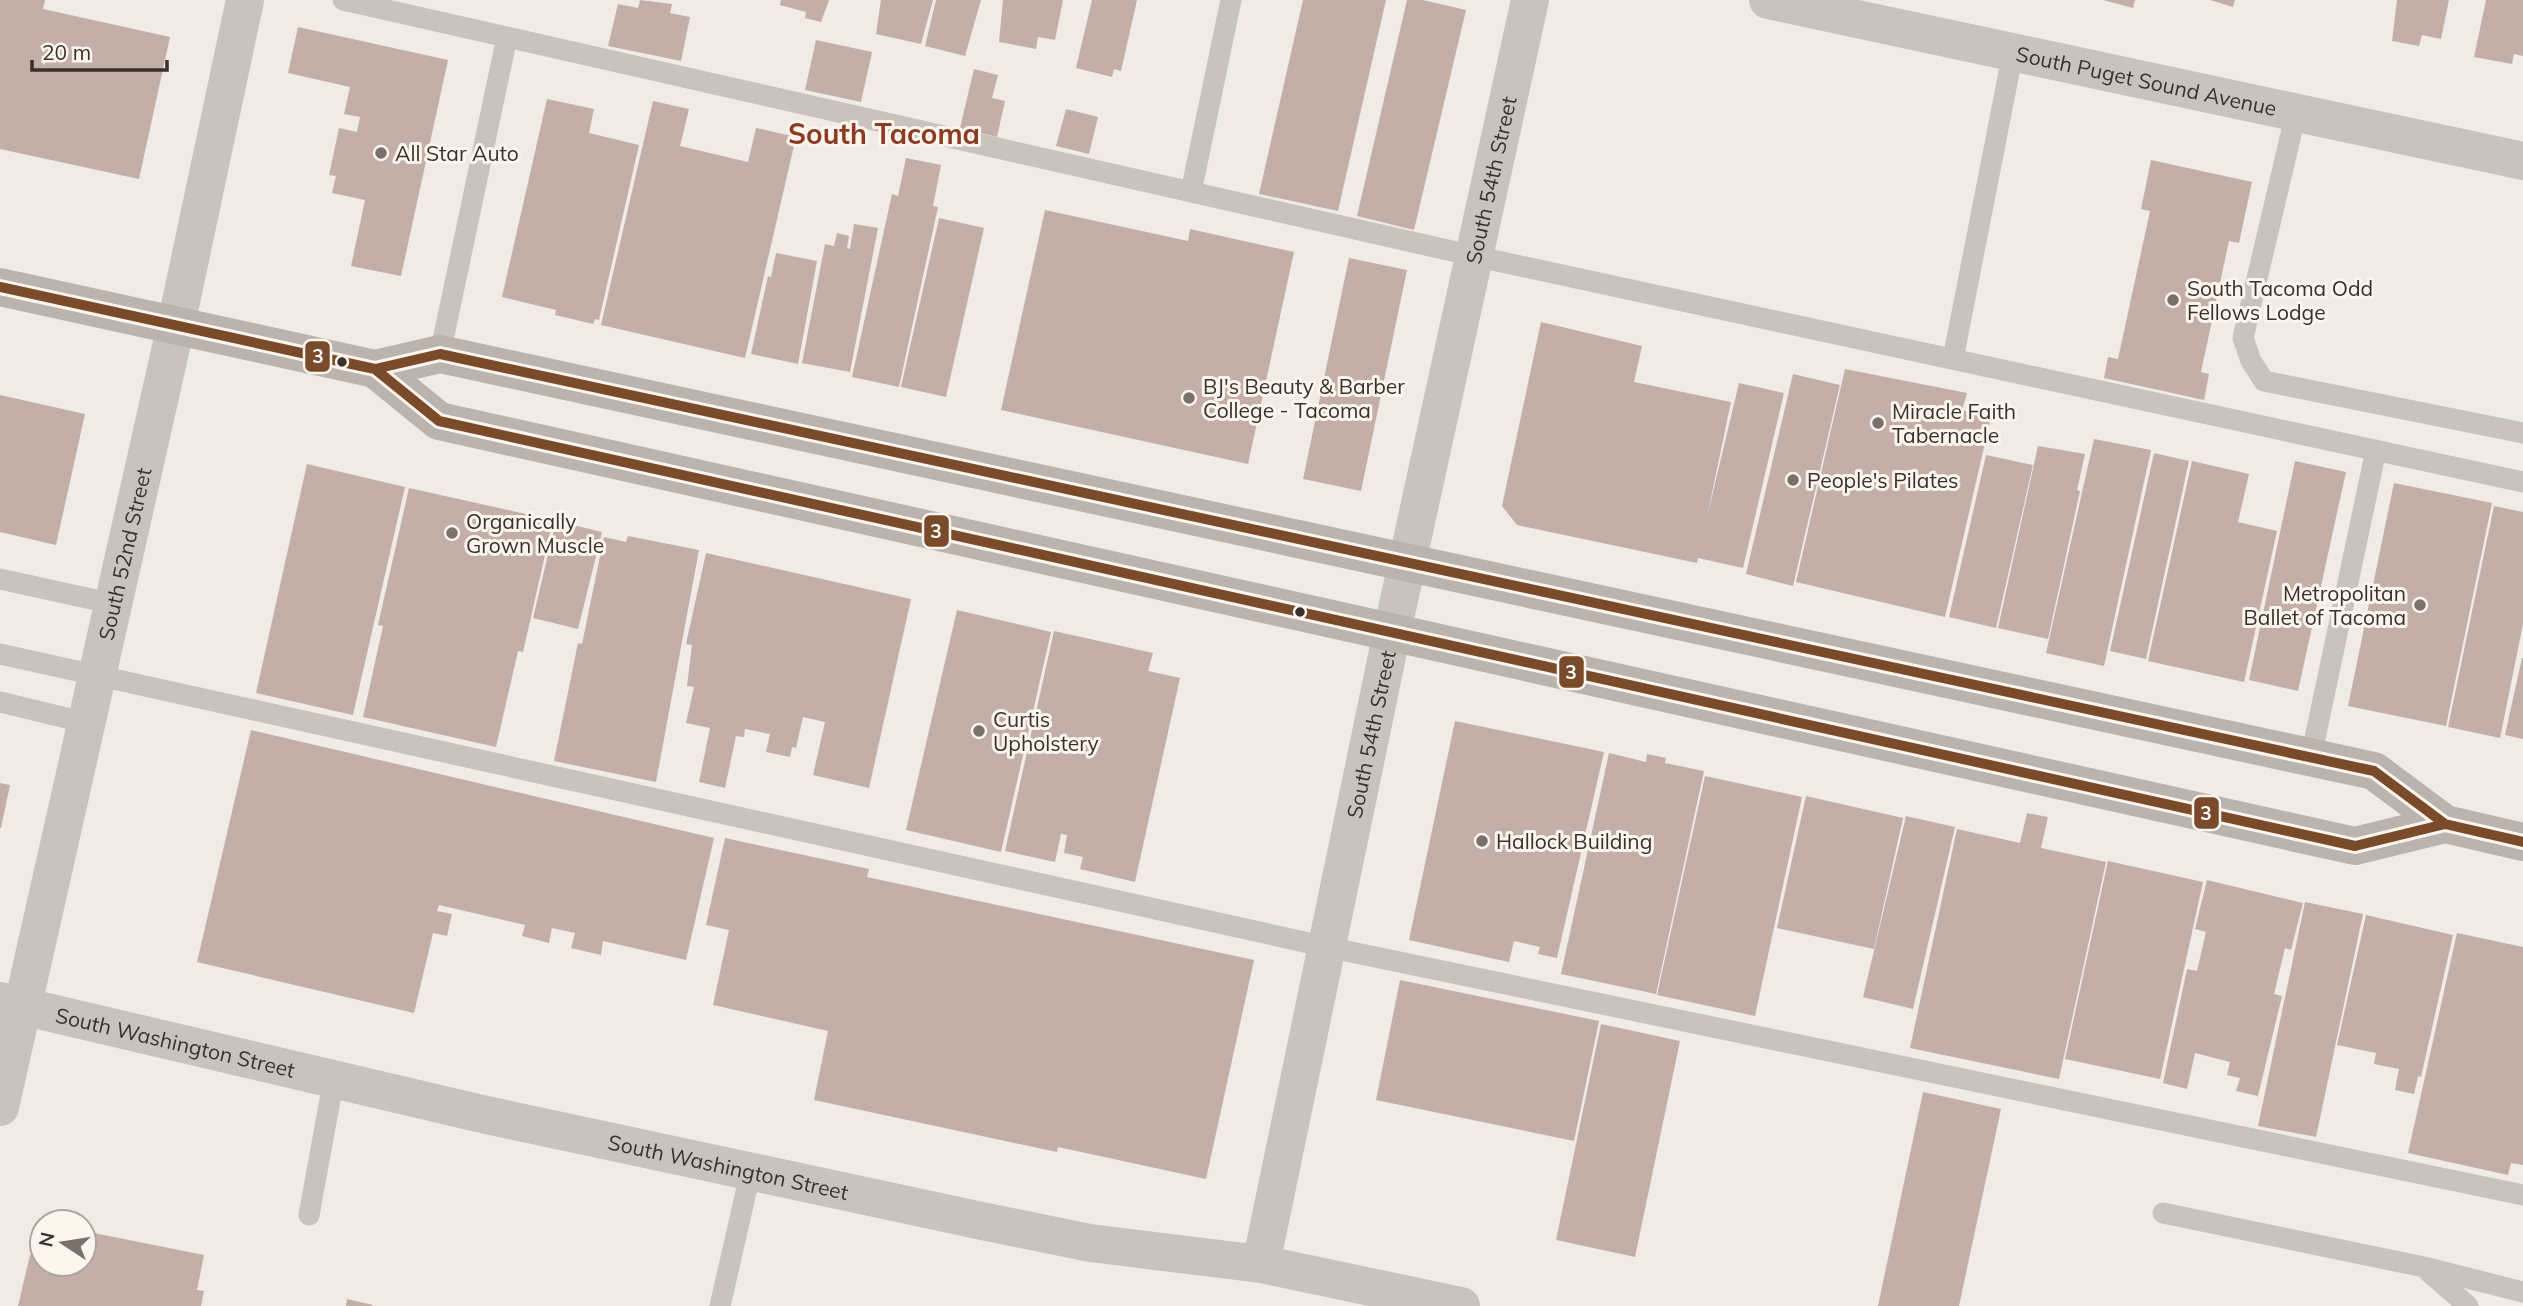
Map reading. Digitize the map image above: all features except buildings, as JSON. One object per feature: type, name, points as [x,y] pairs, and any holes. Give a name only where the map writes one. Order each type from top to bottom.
[{"type":"main road","points":[[0,287],[375,369],[440,354],[2311,757],[2374,771],[2445,824],[2523,842]]},
{"type":"main road","points":[[375,369],[439,421],[2355,846],[2445,824]]},
{"type":"street","name":"South 52nd Street","points":[[0,1107],[11,1003],[98,676],[245,0]]},
{"type":"street","name":"South 54th Street","points":[[1261,1264],[1392,632],[1530,0]]},
{"type":"street","name":"South Puget Sound Avenue","points":[[1768,0],[1848,8],[2013,52],[2523,161]]},
{"type":"street","name":"South Washington Street","points":[[11,1003],[482,1114],[1090,1243],[1261,1264],[1461,1306]]},
{"type":"lane","points":[[342,0],[1474,256],[2523,482]]},
{"type":"lane","points":[[1191,192],[1231,0]]},
{"type":"lane","points":[[440,354],[507,37]]},
{"type":"lane","points":[[1953,359],[2013,52]]},
{"type":"lane","points":[[2296,113],[2243,338],[2251,361],[2264,380],[2523,433]]},
{"type":"lane","points":[[2311,757],[2376,450]]},
{"type":"lane","points":[[0,579],[114,604]]},
{"type":"lane","points":[[0,654],[1327,947],[2523,1195]]},
{"type":"lane","points":[[0,702],[87,723]]},
{"type":"lane","points":[[309,1215],[334,1078]]},
{"type":"lane","points":[[720,1306],[751,1170]]},
{"type":"lane","points":[[2163,1213],[2424,1267],[2523,1292]]},
{"type":"lane","points":[[2424,1267],[2468,1306]]},
{"type":"transit line","name":"3","points":[[0,287],[375,369],[439,421],[2355,846],[2445,824],[2523,842]]},
{"type":"transit line","name":"3","points":[[342,362],[375,369],[440,354],[2374,771],[2445,824],[2488,834]]},
{"type":"place","name":"All Star Auto","points":[[381,153]]},
{"type":"place","name":"South Tacoma Odd Fellows Lodge","points":[[2173,300]]},
{"type":"place","name":"BJ's Beauty & Barber College - Tacoma","points":[[1189,398]]},
{"type":"place","name":"Miracle Faith Tabernacle","points":[[1878,423]]},
{"type":"place","name":"People's Pilates","points":[[1793,480]]},
{"type":"place","name":"Organically Grown Muscle","points":[[452,533]]},
{"type":"place","name":"Metropolitan Ballet of Tacoma","points":[[2420,605]]},
{"type":"place","name":"Curtis Upholstery","points":[[979,731]]},
{"type":"place","name":"Hallock Building","points":[[1482,841]]},
{"type":"district","name":"South Tacoma","points":[[884,133]]}]
